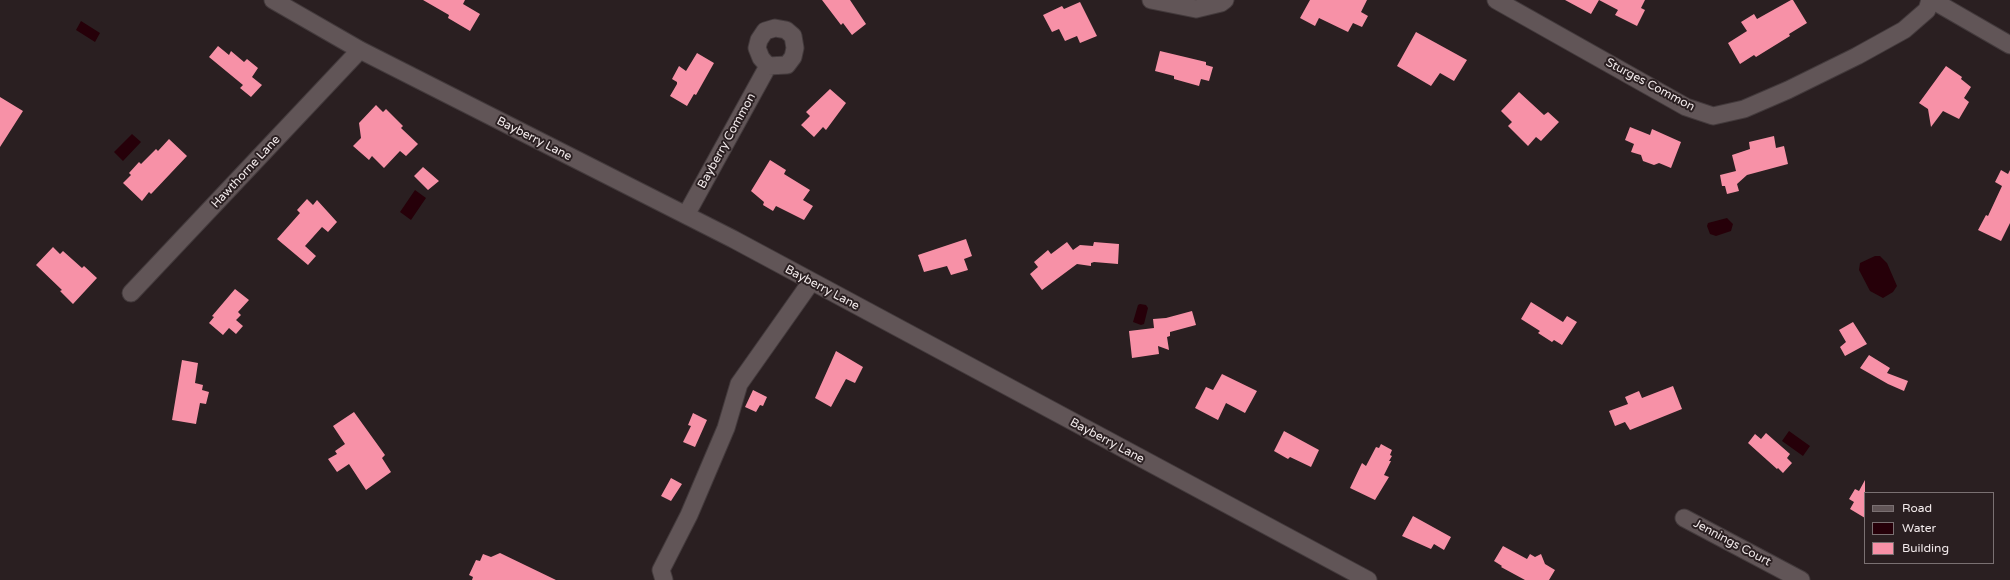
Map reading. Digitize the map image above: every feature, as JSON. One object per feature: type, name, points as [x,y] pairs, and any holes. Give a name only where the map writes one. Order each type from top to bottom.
[{"type":"street","name":"Bayberry Lane","points":[[273,0],[360,50],[686,215],[1368,580]]},
{"type":"street","points":[[1151,0],[1196,9],[1221,3],[1225,0]]},
{"type":"street","name":"Sturges Common","points":[[1496,0],[1686,107],[1713,116],[1744,109],[1788,90],[1857,56],[1904,30],[1927,10],[1931,0]]},
{"type":"street","points":[[1931,0],[2010,45]]},
{"type":"street","name":"Hawthorne Lane","points":[[131,293],[360,50]]},
{"type":"street","name":"Bayberry Common","points":[[686,215],[768,66]]},
{"type":"street","points":[[664,580],[661,570],[692,508],[726,428],[739,384],[811,282]]},
{"type":"street","name":"Jennings Court","points":[[1684,518],[1800,580]]},
{"type":"water","points":[[81,21],[100,33],[95,42],[76,30]]},
{"type":"water","points":[[132,134],[141,142],[123,161],[114,152]]},
{"type":"water","points":[[415,190],[426,198],[411,220],[400,212]]},
{"type":"water","points":[[1727,218],[1733,224],[1731,231],[1716,236],[1710,234],[1707,226],[1708,223]]},
{"type":"water","points":[[1875,256],[1880,256],[1887,263],[1897,286],[1893,292],[1883,298],[1870,291],[1859,270],[1860,263]]},
{"type":"water","points":[[1138,305],[1146,305],[1148,308],[1144,324],[1141,325],[1133,322]]},
{"type":"water","points":[[1789,431],[1810,446],[1803,456],[1782,441]]},
{"type":"building","points":[[423,0],[465,0],[463,4],[480,14],[470,31],[448,18],[449,15]]},
{"type":"building","points":[[822,0],[850,0],[866,24],[852,35],[843,23],[841,25]]},
{"type":"building","points":[[1310,0],[1367,0],[1361,12],[1368,16],[1362,27],[1353,23],[1348,32],[1319,18],[1315,26],[1300,18]]},
{"type":"building","points":[[1565,0],[1599,0],[1591,14]]},
{"type":"building","points":[[1599,0],[1645,0],[1641,8],[1645,10],[1637,26],[1615,15],[1618,10]]},
{"type":"building","points":[[1793,0],[1807,23],[1789,34],[1790,36],[1756,57],[1754,55],[1740,64],[1728,43],[1747,31],[1741,22],[1754,14],[1757,19]]},
{"type":"building","points":[[1080,2],[1097,36],[1080,43],[1077,36],[1065,41],[1059,29],[1052,32],[1043,15],[1062,6],[1064,9]]},
{"type":"building","points":[[1416,32],[1467,60],[1454,81],[1440,73],[1431,86],[1397,66]]},
{"type":"building","points":[[218,46],[229,55],[231,51],[244,62],[247,59],[258,68],[252,77],[262,85],[251,97],[240,88],[243,85],[209,57]]},
{"type":"building","points":[[1160,51],[1206,62],[1206,65],[1213,67],[1209,81],[1201,79],[1199,86],[1174,79],[1174,76],[1155,71]]},
{"type":"building","points":[[697,53],[714,63],[696,95],[694,94],[687,106],[670,96],[677,84],[677,82],[672,79],[679,66],[686,71]]},
{"type":"building","points":[[1946,66],[1962,77],[1961,79],[1971,87],[1964,98],[1969,102],[1959,119],[1943,111],[1931,127],[1928,109],[1919,103]]},
{"type":"building","points":[[830,89],[846,103],[826,130],[823,127],[814,137],[801,125],[810,116],[806,112]]},
{"type":"building","points":[[1519,92],[1544,115],[1548,112],[1559,122],[1541,141],[1536,137],[1528,146],[1508,126],[1512,122],[1501,111]]},
{"type":"building","points":[[0,97],[23,111],[0,147]]},
{"type":"building","points":[[376,105],[383,112],[386,109],[403,126],[401,128],[418,144],[406,156],[400,151],[384,168],[372,156],[369,160],[353,146],[361,138],[359,123]]},
{"type":"building","points":[[1630,127],[1650,135],[1652,129],[1681,142],[1671,168],[1659,163],[1654,165],[1643,161],[1641,155],[1631,152],[1634,144],[1625,140]]},
{"type":"building","points":[[1774,136],[1776,148],[1784,146],[1788,164],[1747,175],[1737,184],[1739,191],[1727,194],[1725,186],[1722,186],[1720,175],[1736,171],[1732,155],[1750,149],[1749,142]]},
{"type":"building","points":[[169,139],[187,156],[151,194],[149,192],[142,201],[123,183],[131,175],[129,173],[139,162],[141,164],[156,149],[158,151]]},
{"type":"building","points":[[770,160],[786,170],[784,174],[810,190],[803,200],[813,206],[804,220],[776,206],[773,211],[763,205],[764,202],[751,191]]},
{"type":"building","points":[[423,167],[439,181],[428,190],[414,176]]},
{"type":"building","points":[[2001,170],[2008,174],[2010,170],[2010,223],[2001,241],[1978,230],[1986,215],[1988,216],[2002,186],[1995,182]]},
{"type":"building","points":[[307,199],[313,205],[317,200],[337,222],[328,232],[322,227],[305,246],[316,256],[308,265],[277,239],[300,213],[297,210]]},
{"type":"building","points":[[966,239],[972,256],[964,259],[968,270],[951,275],[947,266],[924,272],[918,255]]},
{"type":"building","points":[[1067,242],[1073,250],[1080,245],[1093,246],[1094,242],[1119,244],[1118,264],[1094,262],[1091,263],[1091,266],[1077,264],[1042,290],[1030,274],[1038,267],[1034,262],[1048,250],[1051,254]]},
{"type":"building","points":[[53,247],[60,254],[63,251],[82,268],[84,266],[97,278],[73,304],[60,291],[62,290],[36,265]]},
{"type":"building","points":[[235,289],[249,300],[238,312],[241,315],[236,320],[243,326],[236,334],[229,328],[223,335],[209,323],[214,317],[212,316]]},
{"type":"building","points":[[1531,302],[1563,322],[1567,316],[1577,322],[1562,345],[1554,340],[1552,342],[1538,333],[1540,331],[1521,319]]},
{"type":"building","points":[[1192,311],[1196,325],[1170,332],[1170,336],[1167,337],[1169,350],[1158,346],[1159,354],[1132,358],[1129,331],[1154,328],[1153,319],[1166,318]]},
{"type":"building","points":[[1853,322],[1867,344],[1845,356],[1840,347],[1846,342],[1839,330]]},
{"type":"building","points":[[836,351],[863,367],[855,383],[846,379],[831,407],[815,398]]},
{"type":"building","points":[[1869,355],[1890,368],[1887,373],[1908,381],[1904,391],[1888,384],[1860,368]]},
{"type":"building","points":[[182,360],[198,363],[195,383],[203,385],[202,390],[209,392],[206,404],[200,403],[196,424],[172,420]]},
{"type":"building","points":[[1222,374],[1257,391],[1245,413],[1226,403],[1218,420],[1195,408],[1206,387],[1213,390]]},
{"type":"building","points":[[1673,386],[1682,409],[1630,430],[1625,422],[1615,426],[1609,411],[1628,404],[1625,397],[1639,391],[1642,398]]},
{"type":"building","points":[[753,390],[767,397],[763,406],[760,405],[756,412],[745,407]]},
{"type":"building","points":[[354,412],[385,455],[382,458],[391,472],[366,490],[349,464],[337,472],[328,459],[337,454],[335,451],[345,444],[333,426]]},
{"type":"building","points":[[693,413],[707,420],[695,447],[683,442],[691,426],[688,425]]},
{"type":"building","points":[[1284,431],[1319,450],[1311,467],[1290,457],[1288,459],[1274,451]]},
{"type":"building","points":[[1766,433],[1790,454],[1787,458],[1792,463],[1783,473],[1748,443],[1755,434],[1761,439]]},
{"type":"building","points":[[1381,444],[1392,450],[1390,455],[1392,456],[1384,475],[1389,477],[1375,500],[1350,488],[1362,463],[1366,466],[1376,447],[1379,448]]},
{"type":"building","points":[[671,478],[682,484],[671,501],[661,496]]},
{"type":"building","points":[[1865,480],[1864,517],[1850,509],[1854,502],[1849,499],[1855,489],[1859,491]]},
{"type":"building","points":[[1413,516],[1451,537],[1444,550],[1434,544],[1431,549],[1402,536]]},
{"type":"building","points":[[1503,546],[1527,559],[1530,554],[1535,557],[1541,554],[1545,564],[1555,570],[1549,580],[1525,580],[1501,567],[1502,566],[1494,561]]},
{"type":"building","points":[[500,553],[556,580],[472,580],[473,577],[469,575],[476,560],[480,561],[483,554],[491,557]]}]
